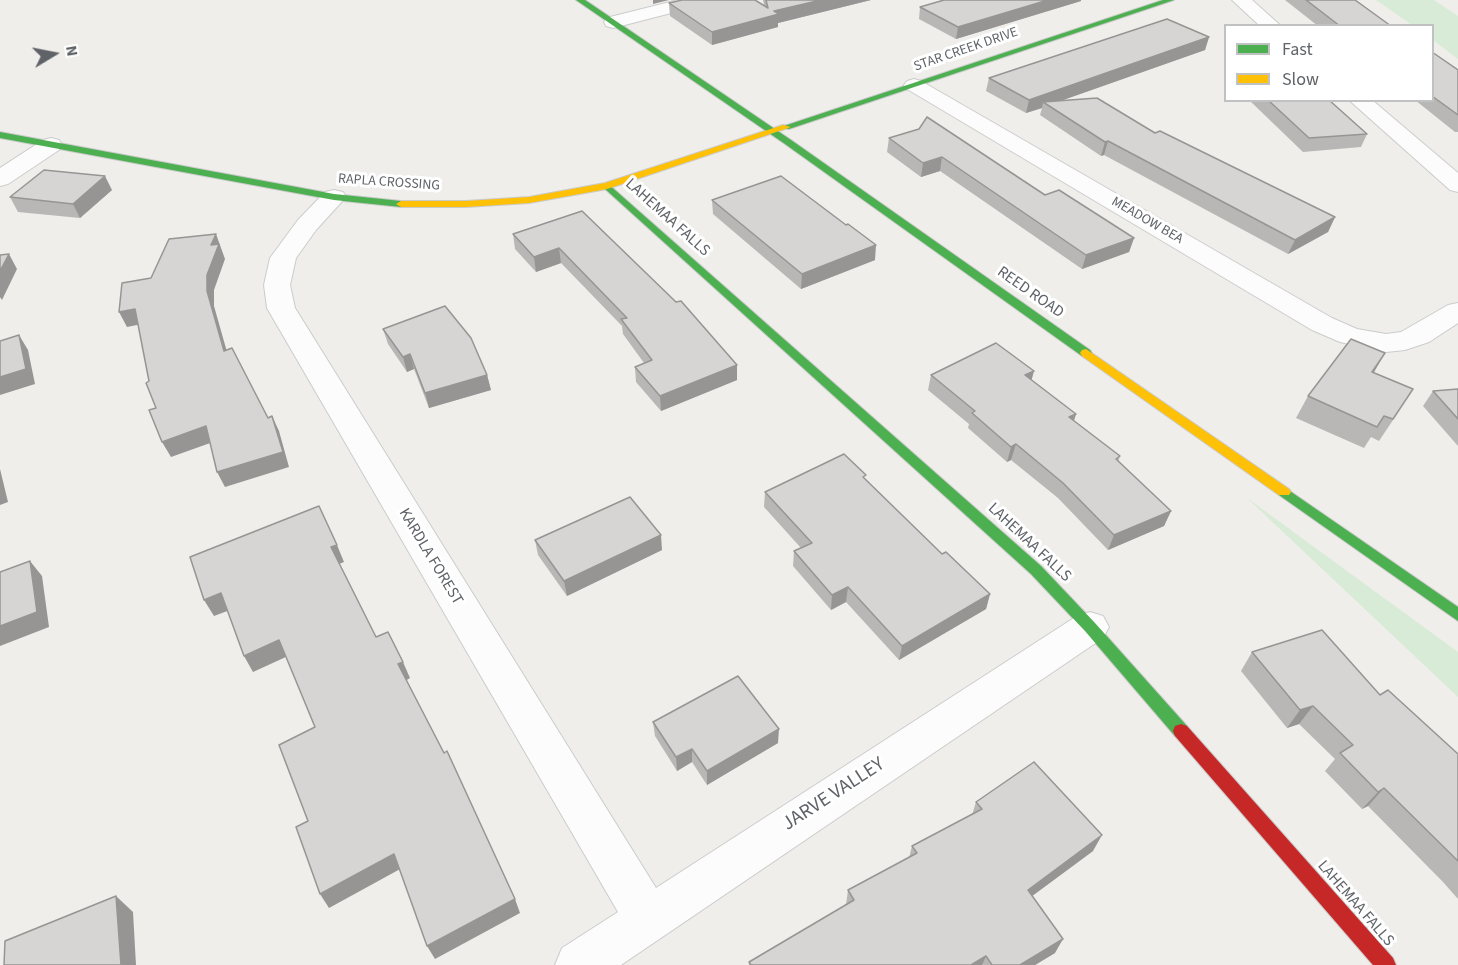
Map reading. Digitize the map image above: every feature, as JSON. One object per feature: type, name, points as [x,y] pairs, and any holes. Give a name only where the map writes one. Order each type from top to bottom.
[{"type":"street","name":"REED ROAD","points":[[580,0],[772,131],[1458,615]]},
{"type":"street","points":[[613,22],[700,0]]},
{"type":"street","name":"STAR CREEK DRIVE","points":[[772,131],[1170,0]]},
{"type":"street","points":[[1241,0],[1270,24]]},
{"type":"street","name":"MEADOW BEA","points":[[914,85],[1322,324],[1350,336],[1386,343],[1419,336],[1458,311]]},
{"type":"street","points":[[1361,102],[1458,185]]},
{"type":"street","name":"RAPLA CROSSING","points":[[0,135],[334,196],[406,204],[466,204],[529,200],[607,186],[772,131]]},
{"type":"street","points":[[0,179],[51,145]]},
{"type":"street","name":"LAHEMAA FALLS","points":[[607,186],[1036,570],[1090,627],[1386,965]]},
{"type":"street","name":"KARDLA FOREST","points":[[334,196],[307,225],[283,258],[277,285],[281,308],[648,918]]},
{"type":"street","name":"JARVE VALLEY","points":[[579,965],[1090,627]]},
{"type":"green space","points":[[1376,0],[1434,0],[1458,16],[1458,59],[1434,41],[1434,24],[1411,24]]},
{"type":"green space","points":[[1247,498],[1458,652],[1458,697]]},
{"type":"building","points":[[682,0],[755,0],[768,8],[766,0],[821,0],[774,11],[779,14],[712,32],[669,3]]},
{"type":"building","points":[[944,0],[1048,0],[958,27],[920,7]]},
{"type":"building","points":[[1306,0],[1355,0],[1388,24],[1337,24]]},
{"type":"building","points":[[1167,19],[1209,37],[1029,100],[989,78]]},
{"type":"building","points":[[1434,53],[1458,70],[1458,115],[1434,97]]},
{"type":"building","points":[[1097,98],[1155,133],[1160,131],[1335,217],[1295,240],[1108,141],[1105,142],[1043,102]]},
{"type":"building","points":[[1270,102],[1331,102],[1367,134],[1309,138]]},
{"type":"building","points":[[927,117],[1045,195],[1059,190],[1134,238],[1086,255],[942,157],[923,163],[889,138],[919,129]]},
{"type":"building","points":[[44,170],[105,176],[73,204],[10,197]]},
{"type":"building","points":[[781,176],[876,245],[802,274],[712,200]]},
{"type":"building","points":[[582,211],[676,302],[681,301],[737,365],[660,396],[635,367],[652,360],[621,319],[627,318],[559,248],[534,257],[513,234]]},
{"type":"building","points":[[216,234],[211,245],[219,244],[207,275],[207,291],[224,351],[232,348],[268,418],[272,416],[283,452],[217,472],[206,426],[162,442],[149,410],[156,408],[146,383],[149,381],[135,309],[119,312],[122,283],[151,278],[169,239]]},
{"type":"building","points":[[9,254],[0,271],[0,255]]},
{"type":"building","points":[[445,306],[471,338],[487,375],[425,393],[410,354],[403,357],[383,329]]},
{"type":"building","points":[[19,335],[26,369],[0,377],[0,341]]},
{"type":"building","points":[[1351,339],[1385,353],[1372,372],[1413,389],[1393,419],[1384,416],[1377,427],[1308,396]]},
{"type":"building","points":[[996,343],[1034,371],[1025,375],[1076,414],[1069,417],[1120,456],[1116,459],[1171,511],[1114,535],[1063,483],[1016,444],[1011,447],[972,413],[975,411],[931,375]]},
{"type":"building","points":[[1458,389],[1458,419],[1433,391]]},
{"type":"building","points":[[844,454],[866,475],[863,477],[942,554],[946,552],[990,594],[902,646],[848,587],[832,595],[794,551],[812,543],[765,492]]},
{"type":"building","points":[[630,497],[661,535],[564,581],[535,540]]},
{"type":"building","points":[[319,506],[337,545],[331,547],[376,637],[388,632],[403,662],[398,664],[444,753],[447,751],[515,899],[427,946],[394,854],[320,894],[296,827],[308,821],[279,745],[315,727],[279,640],[244,656],[221,593],[204,600],[190,557]]},
{"type":"building","points":[[30,561],[37,612],[0,626],[0,572]]},
{"type":"building","points":[[1322,630],[1380,695],[1388,690],[1458,754],[1458,861],[1384,788],[1378,792],[1340,753],[1353,745],[1313,706],[1300,710],[1252,652]]},
{"type":"building","points":[[738,676],[779,729],[707,771],[692,749],[676,757],[653,722]]},
{"type":"building","points":[[1034,762],[1102,835],[1028,890],[1063,939],[1020,965],[992,965],[986,956],[971,965],[751,965],[749,962],[854,900],[848,890],[917,853],[912,846],[982,809],[976,802]]},
{"type":"building","points":[[116,896],[121,965],[4,965],[5,941]]},
{"type":"traffic: fast","points":[[580,0],[788,142],[1086,353]]},
{"type":"traffic: fast","points":[[786,127],[1170,0]]},
{"type":"traffic: fast","points":[[0,135],[334,197],[401,204]]},
{"type":"traffic: fast","points":[[607,186],[1036,570],[1090,627],[1181,731]]},
{"type":"traffic: fast","points":[[1284,492],[1458,615]]},
{"type":"traffic: slow","points":[[401,204],[466,204],[529,200],[607,186],[786,127]]},
{"type":"traffic: slow","points":[[1086,353],[1284,492]]},
{"type":"traffic: jam","points":[[1181,731],[1386,965]]}]
